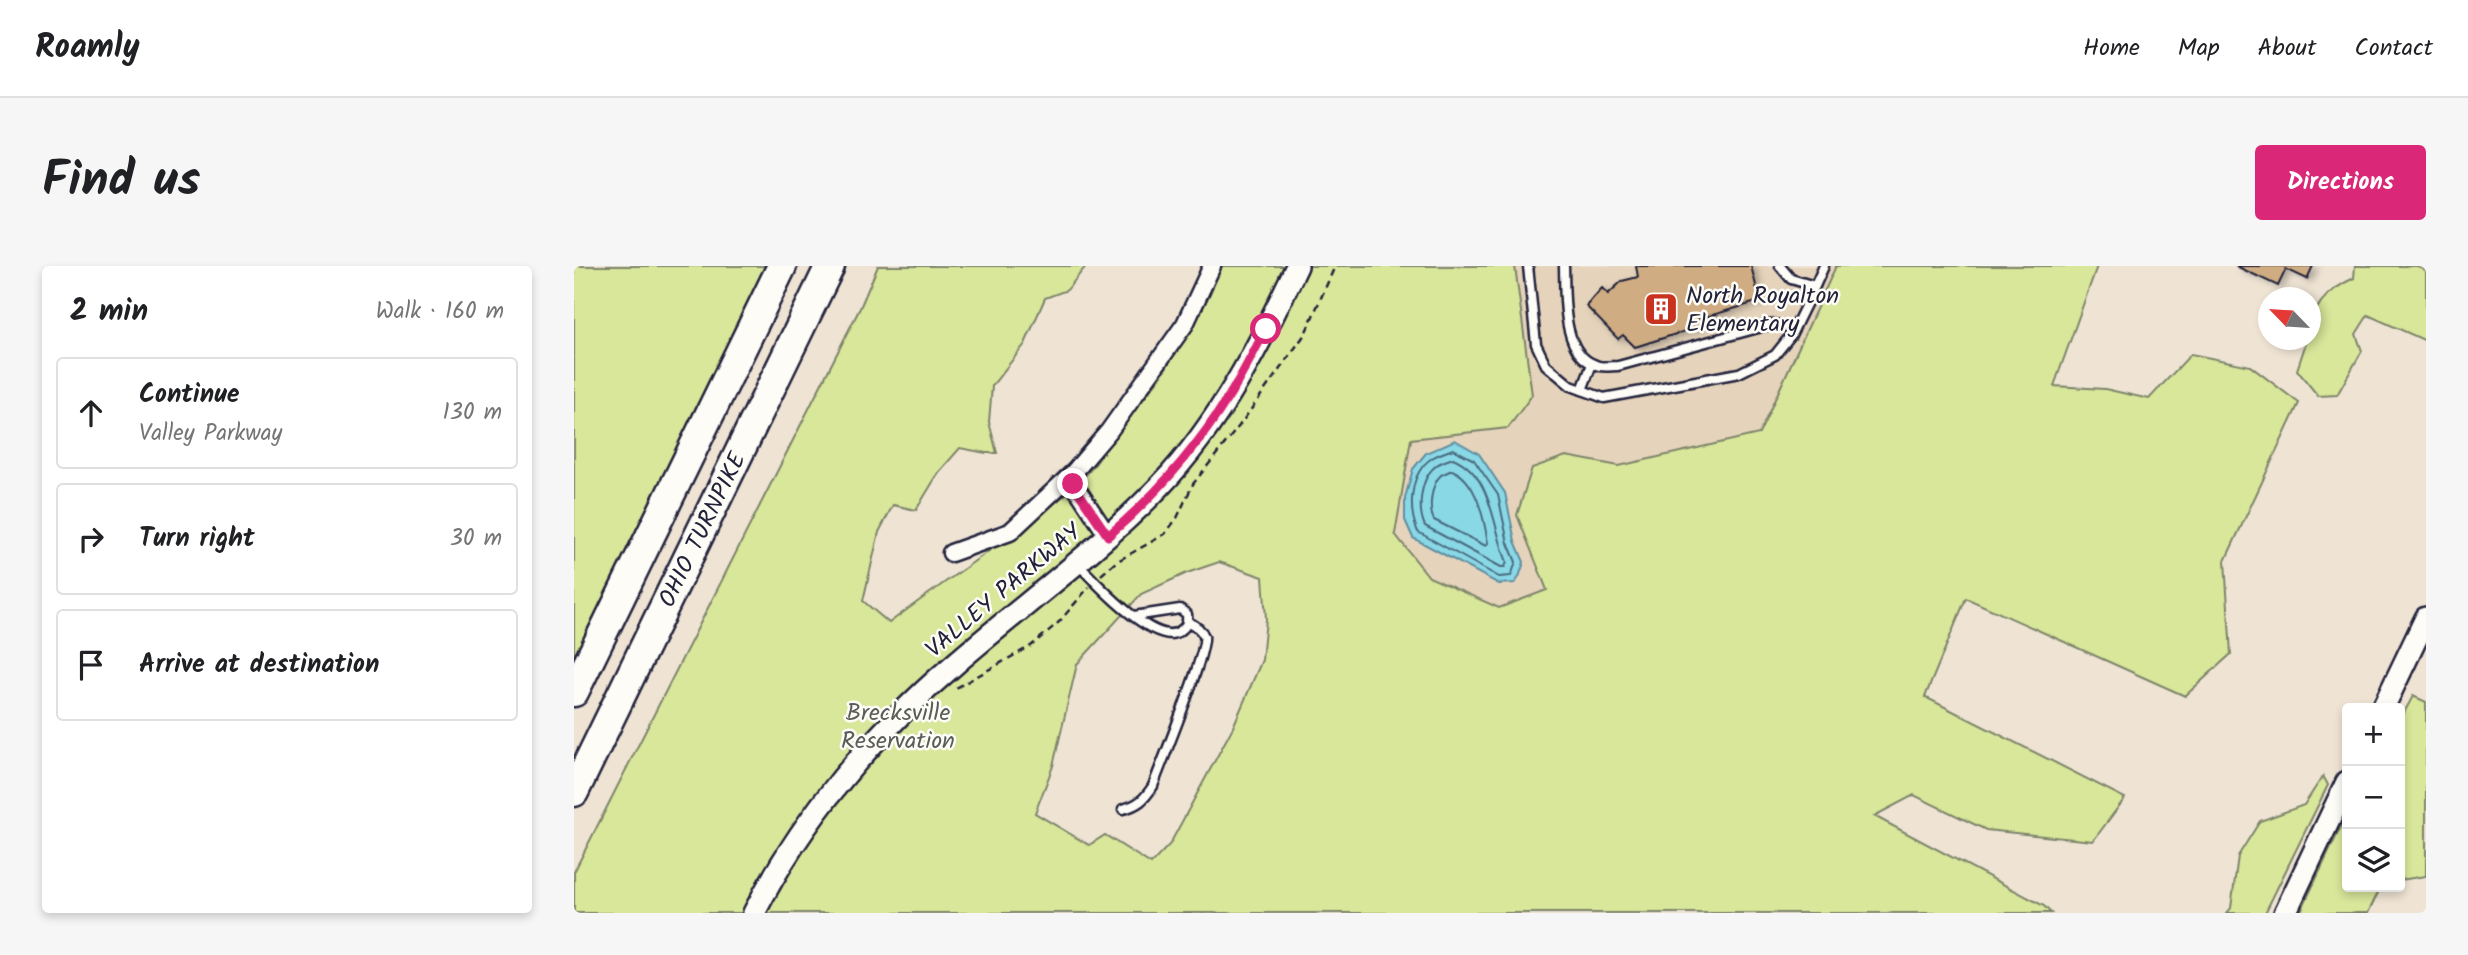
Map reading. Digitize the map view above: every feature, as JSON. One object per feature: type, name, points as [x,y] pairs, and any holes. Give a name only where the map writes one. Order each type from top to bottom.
[{"type":"highway","name":"OHIO TURNPIKE","points":[[574,692],[782,266]]},
{"type":"highway","name":"OHIO TURNPIKE","points":[[574,792],[830,266]]},
{"type":"street","name":"VALLEY PARKWAY","points":[[951,554],[1010,532],[1074,472],[1109,431],[1185,324],[1212,266]]},
{"type":"street","name":"VALLEY PARKWAY","points":[[754,913],[801,835],[849,770],[954,664],[1108,536],[1161,485],[1199,441],[1230,396],[1297,266]]},
{"type":"street","points":[[1074,472],[1073,484],[1108,536]]},
{"type":"street","points":[[2385,703],[2426,618]]},
{"type":"street","points":[[2285,913],[2342,793]]},
{"type":"lane","points":[[1528,266],[1535,344],[1546,365],[1572,386],[1604,398],[1739,373],[1775,355],[1794,328],[1824,266]]},
{"type":"lane","points":[[1564,266],[1569,335],[1583,359],[1597,366],[1618,366],[1773,324],[1794,328]]},
{"type":"lane","points":[[1780,266],[1791,279],[1815,286]]},
{"type":"lane","points":[[1581,390],[1592,364]]},
{"type":"lane","points":[[1076,562],[1117,603],[1135,616],[1163,634],[1172,636],[1183,630],[1188,622],[1188,614],[1180,609],[1135,616]]},
{"type":"lane","points":[[1123,809],[1145,799],[1153,786],[1205,647],[1204,636],[1198,627],[1188,622]]},
{"type":"shaded area","points":[[1515,266],[1836,266],[1759,434],[1619,466],[1566,456],[1517,515],[1547,590],[1499,608],[1429,577],[1395,534],[1411,439],[1508,428],[1532,395]]},
{"type":"green space","points":[[574,266],[765,266],[574,658]]},
{"type":"green space","name":"Brecksville Reservation","points":[[878,266],[1086,266],[1067,290],[1045,298],[1025,344],[992,386],[989,422],[997,453],[960,448],[939,472],[916,510],[893,505],[879,532],[863,601],[889,623],[1035,519],[1070,490],[1098,461],[1106,446],[1160,378],[1193,322],[1219,266],[1515,266],[1532,395],[1508,428],[1411,439],[1395,534],[1429,577],[1499,608],[1547,590],[1517,515],[1532,468],[1566,456],[1619,466],[1759,434],[1836,266],[2097,266],[2054,386],[2105,389],[2149,399],[2191,354],[2250,366],[2299,403],[2225,561],[2231,654],[2185,696],[1966,598],[1925,697],[2125,798],[2093,841],[1986,830],[1914,795],[1874,816],[2044,906],[2051,913],[574,913],[574,872],[860,308]],"holes":[[[1219,562],[1263,577],[1266,619],[1262,660],[1233,727],[1170,844],[1151,864],[1105,835],[1089,845],[1035,813],[1053,766],[1077,664],[1141,594]]]},
{"type":"green space","points":[[2355,266],[2417,266],[2426,271],[2426,341],[2368,315],[2356,334],[2362,351],[2337,395],[2318,396],[2297,370],[2304,350],[2321,350],[2321,303],[2335,289],[2354,278]]},
{"type":"green space","points":[[2413,696],[2426,702],[2426,876],[2405,879],[2405,766],[2405,711]]},
{"type":"green space","points":[[2323,776],[2328,785],[2265,913],[2227,913],[2231,908],[2238,856],[2260,821],[2304,805]]},
{"type":"green space","points":[[2342,825],[2342,892],[2378,892],[2368,913],[2300,913]]},
{"type":"water","points":[[1455,440],[1479,454],[1505,493],[1515,541],[1524,562],[1515,583],[1499,584],[1413,538],[1405,520],[1405,498],[1413,469],[1426,453]]},
{"type":"building","name":"North Royalton Elementary","points":[[1636,266],[1751,266],[1760,301],[1699,319],[1701,326],[1635,347],[1623,335],[1618,339],[1586,306],[1602,288],[1608,294],[1622,281],[1638,277]]},
{"type":"building","points":[[2236,266],[2313,266],[2307,279],[2286,269],[2278,286]]},
{"type":"place","name":"North Royalton Elementary","points":[[1661,309]]},
{"type":"route","points":[[1073,484],[1108,536],[1161,485],[1199,441],[1230,396],[1266,329]]}]
